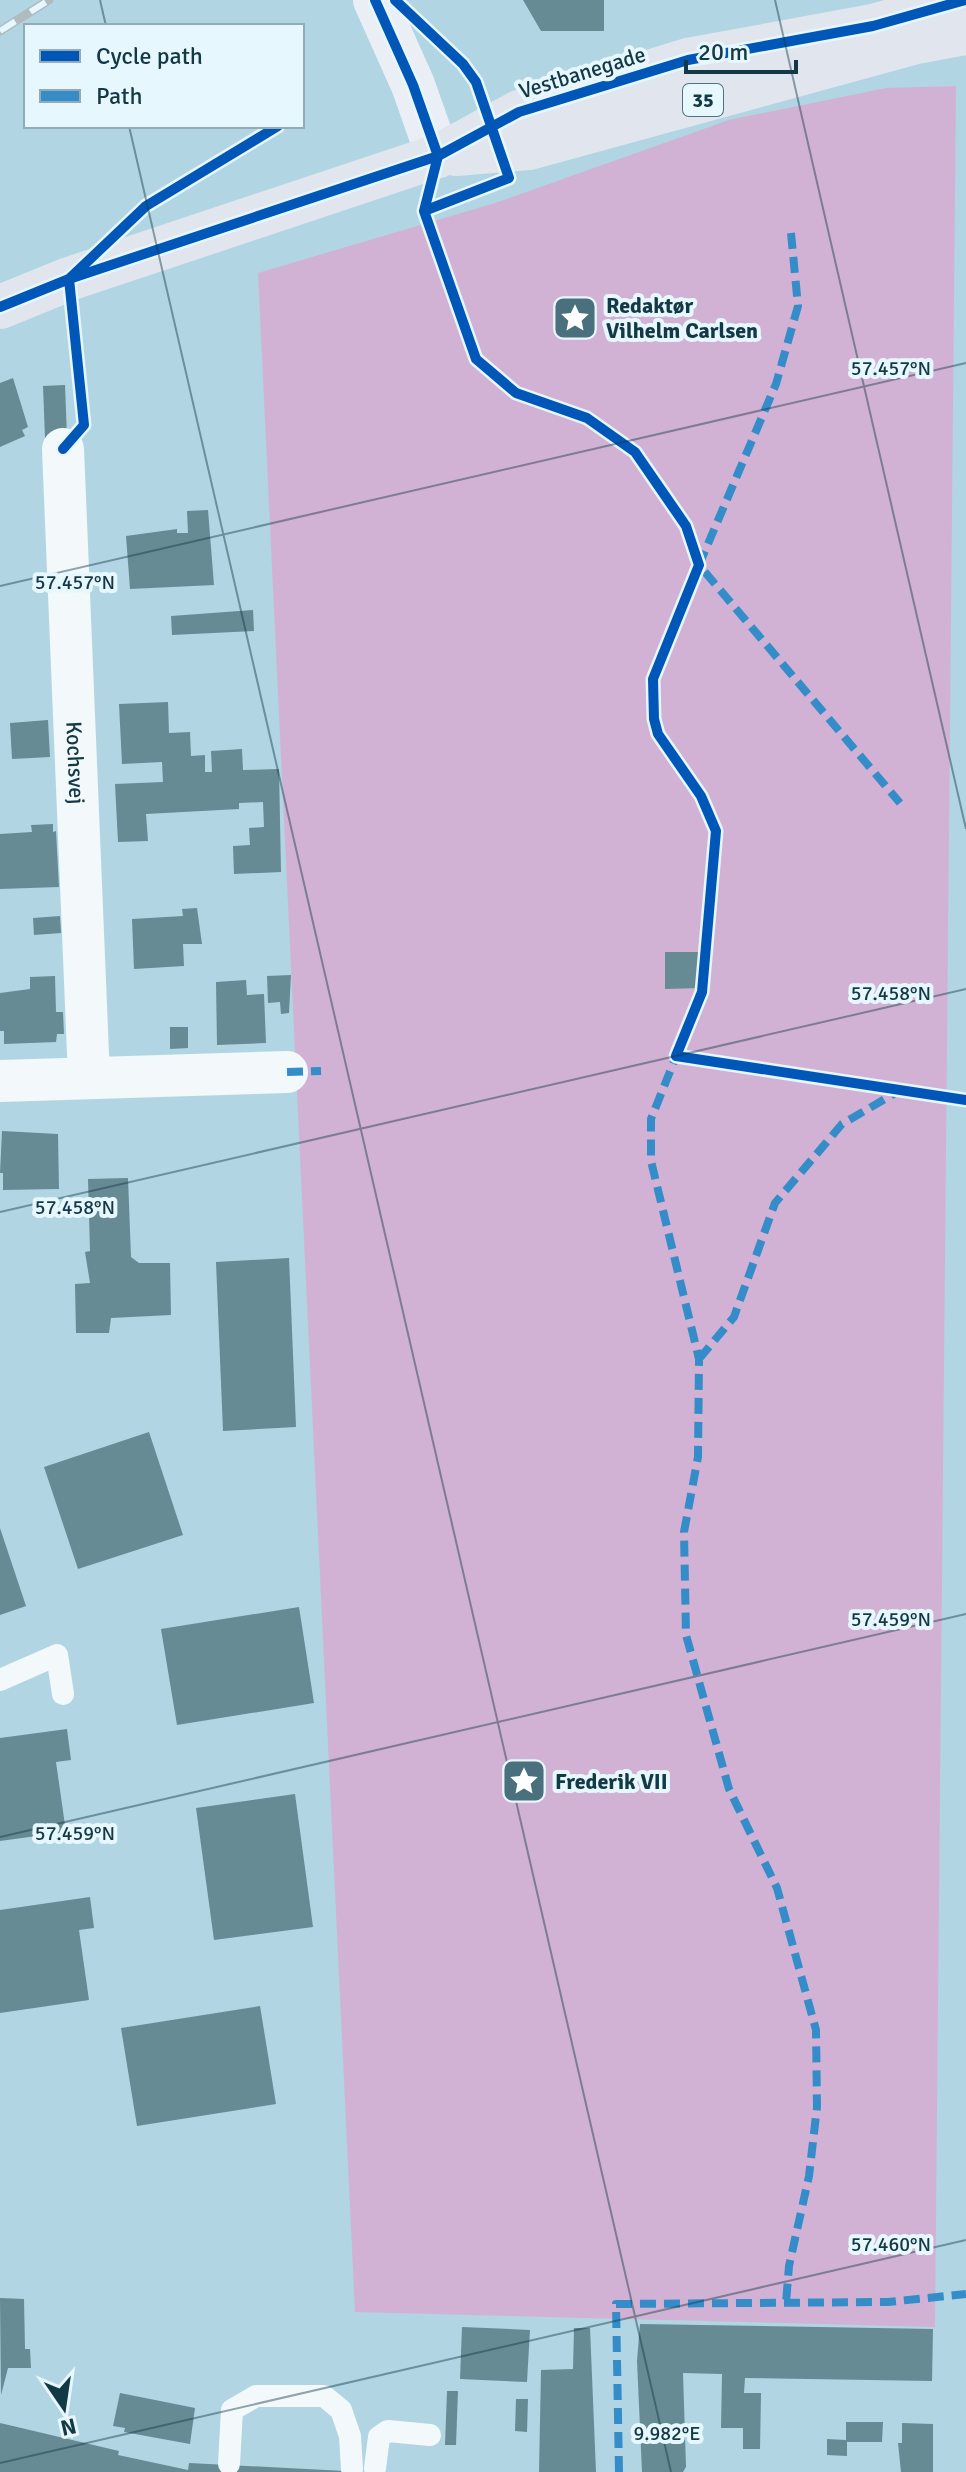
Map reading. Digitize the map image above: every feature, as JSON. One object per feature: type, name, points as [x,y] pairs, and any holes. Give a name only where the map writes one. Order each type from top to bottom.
[{"type":"main road","name":"Vestbanegade","points":[[0,307],[69,279],[438,156],[519,112],[688,60],[873,26],[965,0]]},
{"type":"main road","name":"Vestbanegade","points":[[438,156],[529,148],[916,42],[966,33]]},
{"type":"street","points":[[375,0],[413,85],[438,156]]},
{"type":"street","name":"Kochsvej","points":[[63,449],[89,1078]]},
{"type":"street","points":[[0,1081],[287,1072]]},
{"type":"lane","points":[[0,1680],[37,1667],[57,1655],[63,1694]]},
{"type":"lane","points":[[229,2464],[232,2410],[256,2396],[324,2396],[341,2410],[350,2436],[352,2469]]},
{"type":"lane","points":[[375,2468],[379,2437],[388,2431],[430,2435]]},
{"type":"shaded area","points":[[956,86],[935,2327],[355,2312],[258,273],[495,203],[729,120],[886,88]]},
{"type":"building","points":[[523,0],[604,0],[604,31],[541,31]]},
{"type":"building","points":[[13,378],[28,427],[22,430],[25,436],[0,447],[0,383]]},
{"type":"building","points":[[65,385],[67,437],[45,438],[43,386]]},
{"type":"building","points":[[208,510],[214,585],[130,589],[126,536],[177,529],[177,533],[188,533],[187,511]]},
{"type":"building","points":[[253,610],[254,631],[172,635],[171,616]]},
{"type":"building","points":[[168,702],[169,733],[190,732],[191,756],[205,755],[205,772],[212,772],[211,751],[242,749],[243,770],[279,769],[281,872],[234,874],[233,846],[250,845],[249,828],[264,827],[263,802],[239,803],[239,809],[146,814],[148,841],[118,842],[115,784],[163,782],[162,762],[122,764],[119,704]]},
{"type":"building","points":[[48,720],[50,757],[12,759],[10,723]]},
{"type":"building","points":[[53,824],[59,887],[0,889],[0,834],[32,832],[31,825]]},
{"type":"building","points":[[197,908],[202,944],[183,944],[184,966],[134,969],[132,919],[183,916],[182,909]]},
{"type":"building","points":[[60,916],[61,933],[34,935],[33,918]]},
{"type":"building","points":[[665,952],[702,952],[701,988],[665,989]]},
{"type":"building","points":[[291,975],[289,1013],[281,1014],[280,1002],[268,1003],[267,976]]},
{"type":"building","points":[[55,976],[56,1012],[63,1012],[64,1034],[57,1034],[56,1042],[4,1044],[4,1031],[0,1031],[0,993],[30,989],[30,977]]},
{"type":"building","points":[[246,980],[247,995],[264,994],[266,1043],[217,1045],[216,982]]},
{"type":"building","points":[[170,1027],[188,1027],[188,1048],[170,1049]]},
{"type":"building","points":[[2,1131],[58,1134],[59,1189],[3,1190],[3,1173],[0,1173]]},
{"type":"building","points":[[128,1178],[131,1257],[139,1263],[170,1263],[171,1315],[111,1318],[109,1333],[76,1333],[75,1284],[90,1283],[85,1252],[90,1251],[88,1179]]},
{"type":"building","points":[[289,1258],[296,1427],[223,1431],[216,1262]]},
{"type":"building","points":[[149,1432],[183,1535],[78,1569],[44,1467]]},
{"type":"building","points":[[0,1528],[26,1606],[0,1615]]},
{"type":"building","points":[[299,1607],[314,1703],[177,1725],[161,1629]]},
{"type":"building","points":[[67,1729],[71,1760],[56,1762],[66,1832],[0,1841],[0,1738]]},
{"type":"building","points":[[295,1794],[313,1927],[214,1940],[196,1808]]},
{"type":"building","points":[[90,1897],[94,1928],[79,1930],[89,2000],[0,2013],[0,1910]]},
{"type":"building","points":[[260,2006],[276,2104],[137,2126],[121,2028]]},
{"type":"building","points":[[0,2298],[24,2299],[25,2349],[30,2349],[31,2368],[8,2368],[1,2395]]},
{"type":"building","points":[[640,2324],[933,2329],[932,2381],[745,2378],[744,2393],[761,2393],[760,2449],[743,2449],[743,2428],[721,2428],[722,2374],[683,2373],[686,2467],[683,2472],[642,2472],[637,2361]]},
{"type":"building","points":[[462,2327],[530,2330],[527,2382],[460,2379]]},
{"type":"building","points":[[574,2328],[590,2328],[596,2472],[539,2472],[541,2370],[573,2369]]},
{"type":"building","points":[[447,2391],[458,2391],[456,2445],[445,2445]]},
{"type":"building","points":[[120,2393],[195,2408],[190,2444],[124,2432],[125,2428],[113,2426]]},
{"type":"building","points":[[516,2399],[528,2399],[527,2432],[515,2431]]},
{"type":"building","points":[[846,2422],[883,2422],[882,2442],[847,2442],[847,2456],[827,2455],[827,2439],[846,2440]]},
{"type":"building","points":[[0,2423],[119,2451],[118,2455],[188,2470],[189,2463],[364,2472],[0,2472]]},
{"type":"building","points":[[902,2423],[933,2424],[933,2472],[901,2472],[898,2443],[902,2443]]},
{"type":"railway","points":[[0,31],[49,0]]},
{"type":"marked path","points":[[791,233],[798,306],[776,384],[699,565],[900,803]]},
{"type":"marked path","points":[[679,1049],[651,1119],[651,1161],[699,1359],[698,1457],[684,1532],[686,1635],[729,1789],[777,1888],[816,2030],[817,2107],[809,2176],[789,2266],[786,2303]]},
{"type":"marked path","points":[[287,1072],[321,1071]]},
{"type":"marked path","points":[[699,1359],[734,1317],[775,1203],[842,1124],[897,1092]]},
{"type":"marked path","points":[[619,2472],[616,2304],[888,2302],[966,2294]]},
{"type":"cycle path","points":[[375,0],[413,85],[438,156]]},
{"type":"cycle path","points":[[395,0],[463,64],[476,82],[509,178],[424,211]]},
{"type":"cycle path","points":[[0,307],[69,279],[438,156],[519,112],[688,60],[873,26],[965,0]]},
{"type":"cycle path","points":[[63,449],[84,425],[69,279],[146,206],[275,128]]},
{"type":"cycle path","points":[[438,156],[424,211],[476,359],[516,393],[587,418],[635,452],[686,526],[699,565],[653,679],[654,719],[658,734],[701,796],[716,831],[702,992],[676,1056],[966,1100]]},
{"type":"place","name":"Redaktør Vilhelm Carlsen","points":[[575,318]]},
{"type":"place","name":"Frederik VII","points":[[524,1781]]}]
